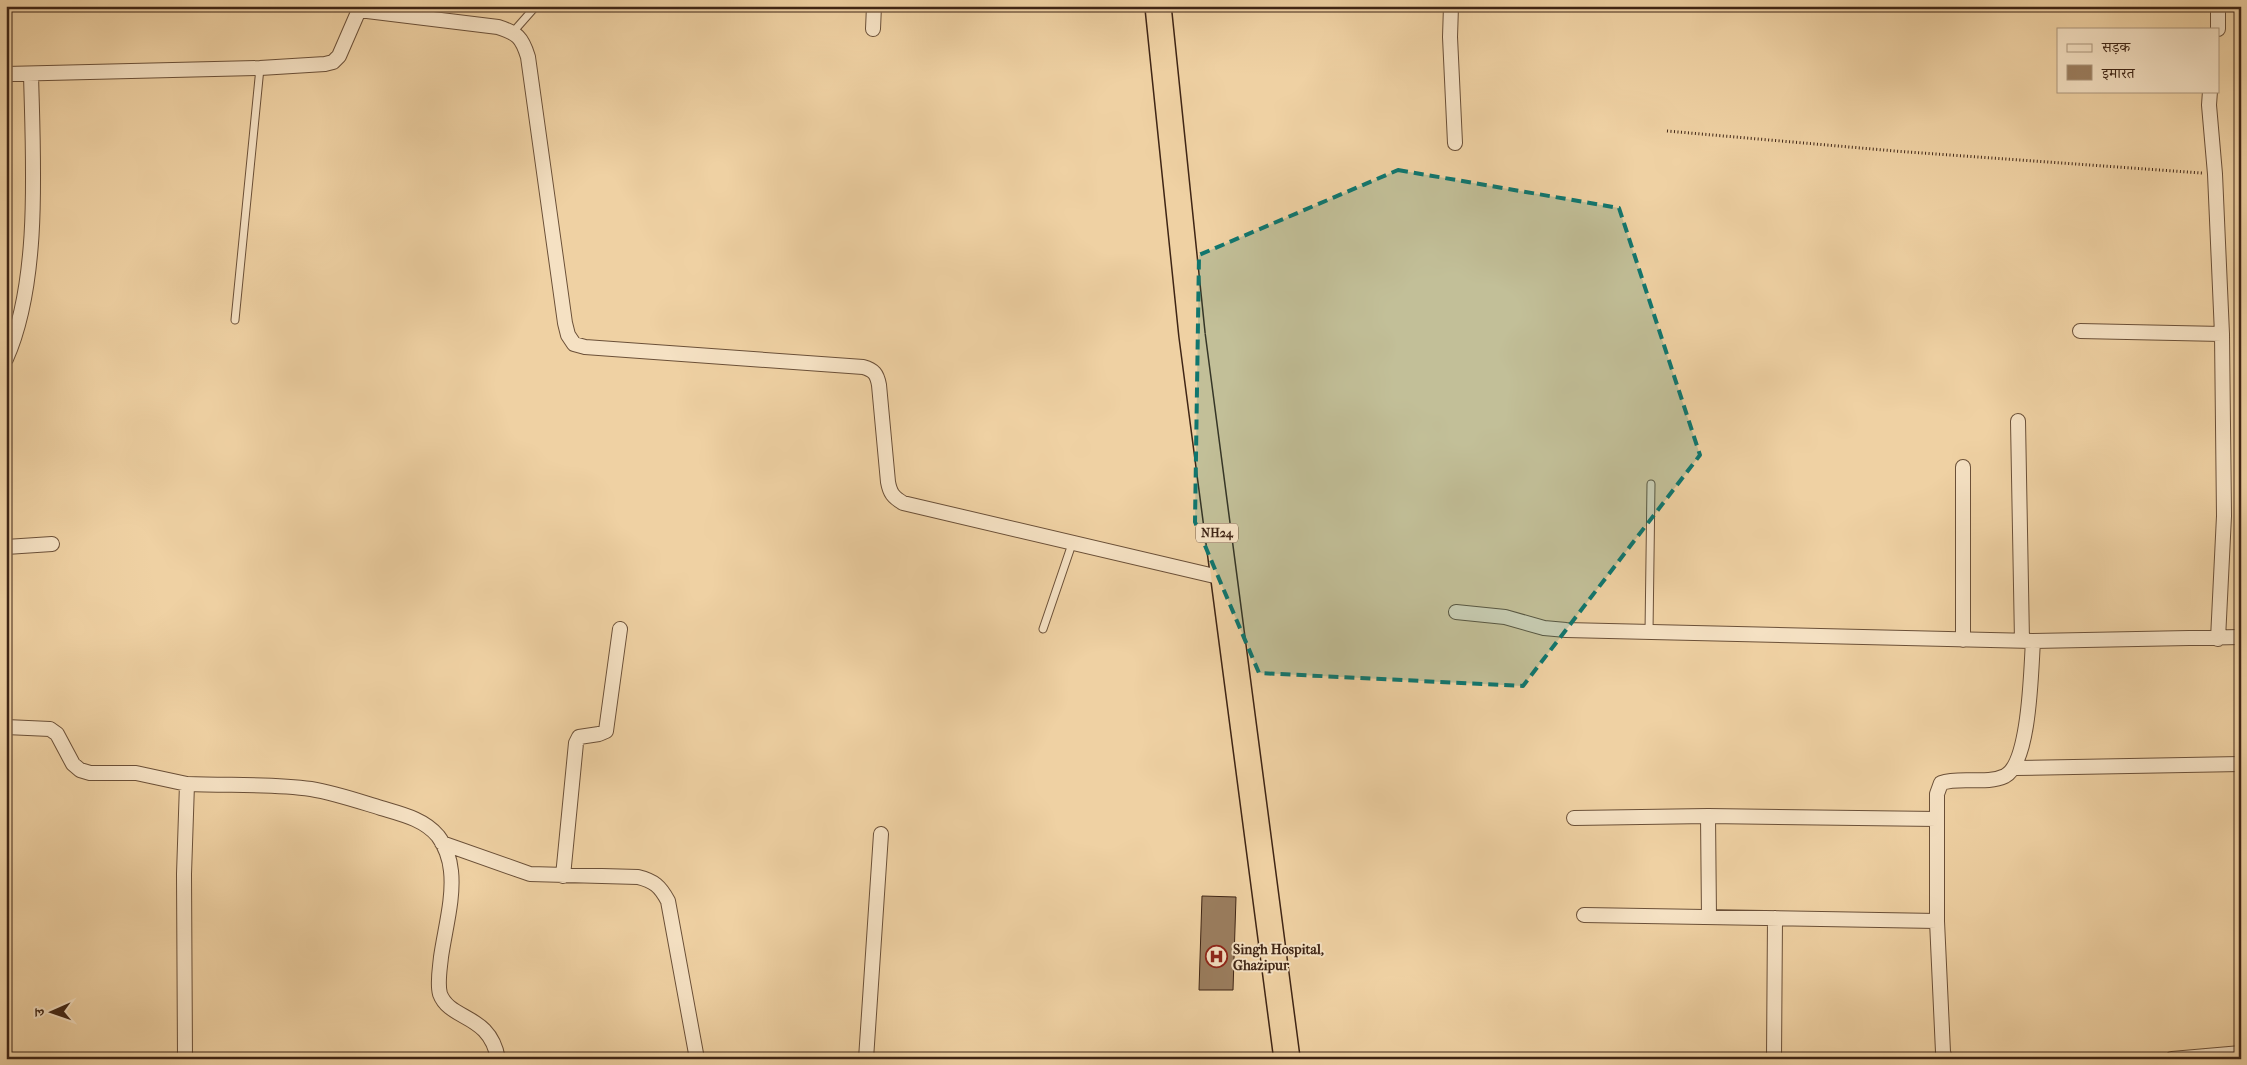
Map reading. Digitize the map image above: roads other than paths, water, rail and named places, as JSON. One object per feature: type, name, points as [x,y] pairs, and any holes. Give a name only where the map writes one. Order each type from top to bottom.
[{"type":"highway","name":"NH24","points":[[1158,6],[1192,335],[1287,1059]]},
{"type":"street","points":[[873,29],[874,6]]},
{"type":"street","points":[[1451,6],[1450,46],[1455,143]]},
{"type":"street","points":[[2218,6],[2218,28]]},
{"type":"street","points":[[6,74],[260,68],[325,64],[333,62],[344,49],[358,8],[498,27],[513,32],[524,43],[528,57],[565,323],[568,335],[574,344],[585,347],[863,367],[873,370],[878,376],[890,493],[902,503],[1223,578]]},
{"type":"street","points":[[6,359],[19,319],[28,274],[33,171],[32,74]]},
{"type":"street","points":[[2210,92],[2209,105],[2215,174],[2222,334],[2224,516],[2218,639]]},
{"type":"street","points":[[2080,331],[2222,334]]},
{"type":"street","points":[[1945,1059],[1943,1052],[1937,921],[1937,794],[1941,782],[1952,779],[1990,780],[2005,776],[2015,768],[2023,749],[2028,641],[2018,421]]},
{"type":"street","points":[[1963,467],[1963,640]]},
{"type":"street","points":[[6,547],[52,544]]},
{"type":"street","points":[[1456,612],[1505,617],[1544,628],[1649,632],[2028,641],[2218,639],[2241,637]]},
{"type":"street","points":[[563,876],[576,744],[579,737],[606,731],[620,629]]},
{"type":"street","points":[[6,727],[50,729],[57,734],[73,764],[80,770],[90,773],[136,773],[187,784],[287,787],[324,792],[406,815],[424,824],[438,836],[446,851],[451,871],[450,894],[439,980],[441,995],[448,1005],[482,1027],[492,1038],[498,1059]]},
{"type":"street","points":[[2015,768],[2241,764]]},
{"type":"street","points":[[185,1059],[184,874],[187,784]]},
{"type":"street","points":[[1574,818],[1708,816],[1937,819]]},
{"type":"street","points":[[1708,816],[1709,917]]},
{"type":"street","points":[[866,1059],[881,834]]},
{"type":"street","points":[[442,843],[530,874],[638,877],[653,881],[661,889],[668,901],[697,1059]]},
{"type":"street","points":[[1584,915],[1937,921]]},
{"type":"street","points":[[1774,1059],[1775,918]]},
{"type":"street","points":[[2172,1059],[2241,1053]]},
{"type":"lane","points":[[513,32],[536,6]]},
{"type":"lane","points":[[235,320],[260,68]]},
{"type":"lane","points":[[1649,632],[1651,484]]},
{"type":"lane","points":[[1043,629],[1072,544]]},
{"type":"place","name":"Singh Hospital, Ghazipur","points":[[1217,957]]}]
